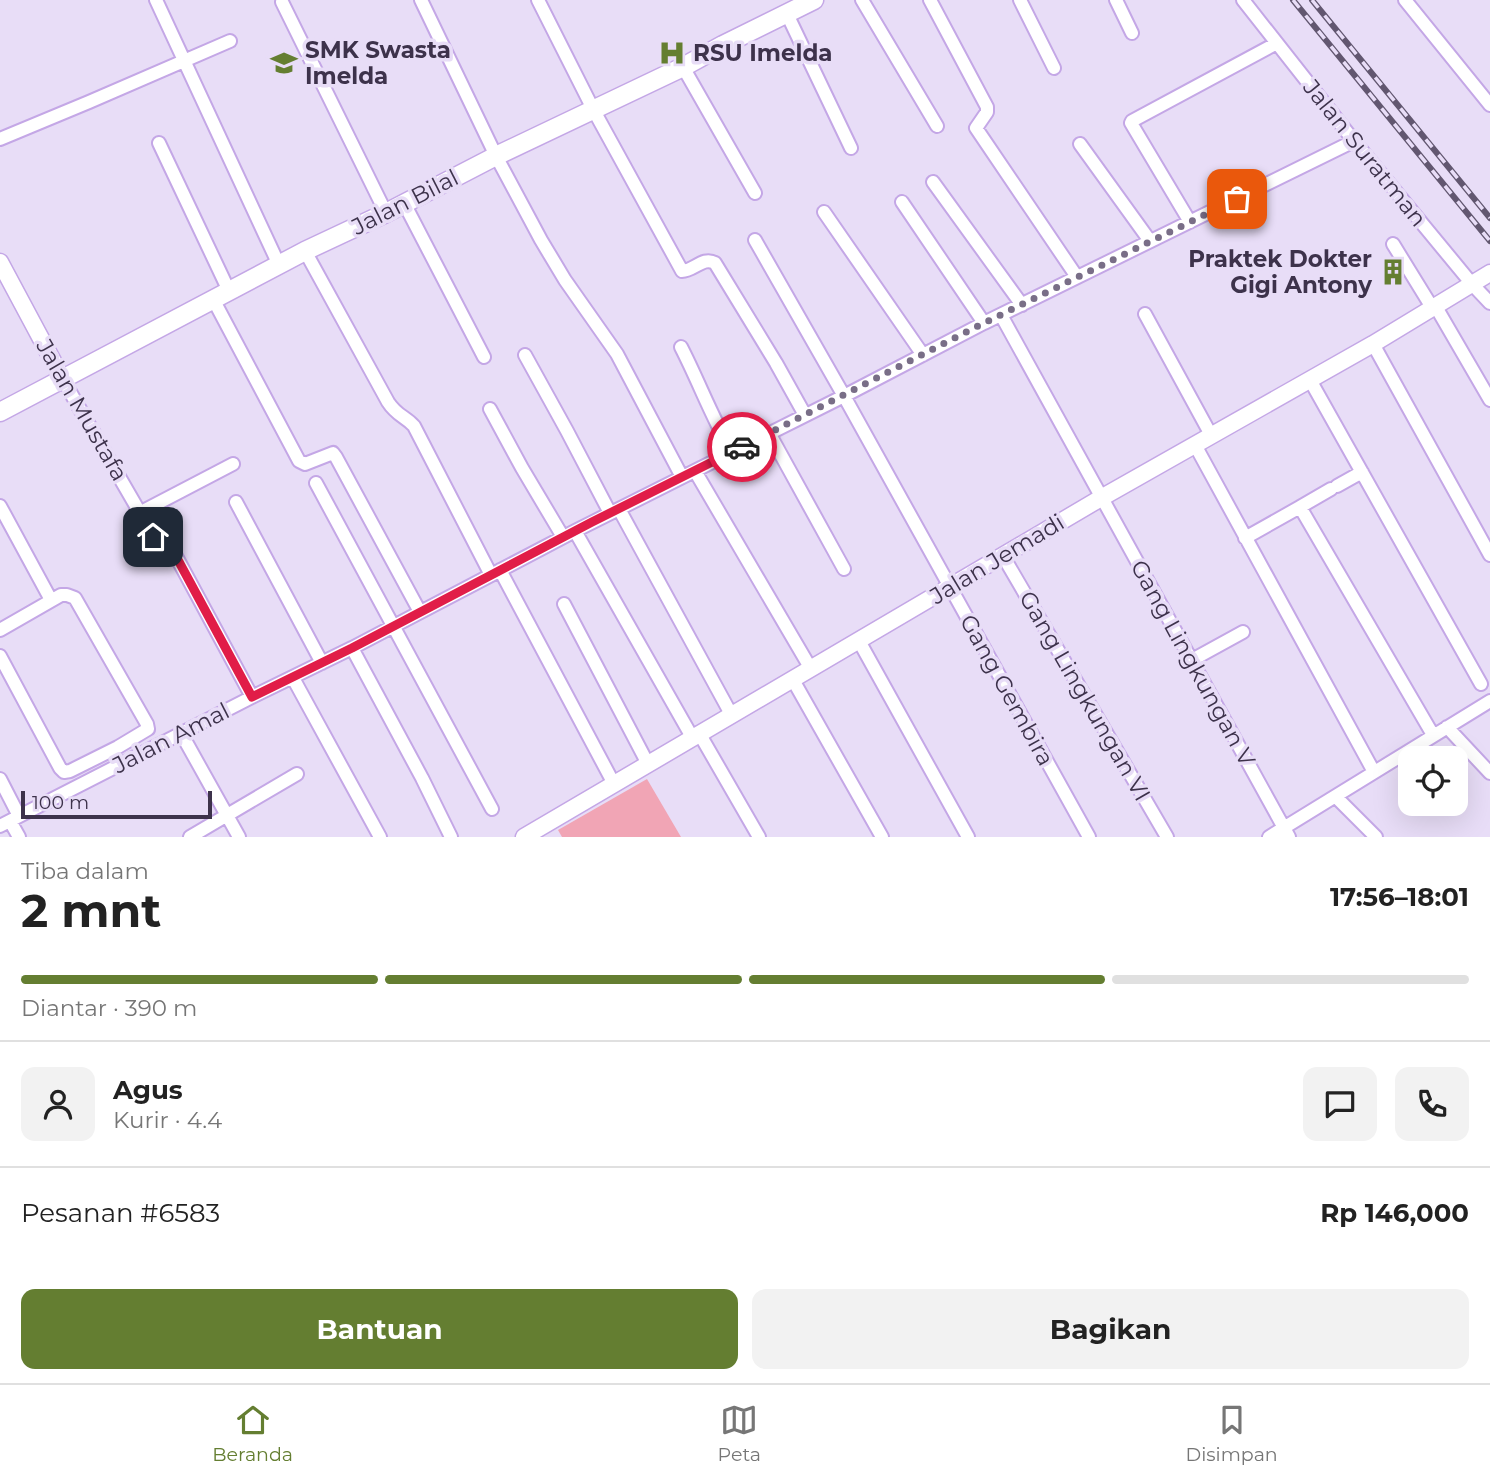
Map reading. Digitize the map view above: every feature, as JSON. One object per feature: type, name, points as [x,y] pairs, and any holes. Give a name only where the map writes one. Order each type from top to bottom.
[{"type":"main road","name":"Jalan Bilal","points":[[0,412],[305,251],[683,67],[814,0]]},
{"type":"street","points":[[156,0],[279,265]]},
{"type":"street","points":[[421,0],[496,156],[553,260],[617,354],[682,477]]},
{"type":"street","points":[[538,0],[593,109],[682,271],[706,261],[715,264],[805,415]]},
{"type":"street","points":[[862,0],[937,126]]},
{"type":"street","points":[[930,0],[987,107],[976,128],[1077,277]]},
{"type":"street","points":[[1020,0],[1054,68]]},
{"type":"street","points":[[1116,0],[1132,33]]},
{"type":"street","name":"Jalan Suratman","points":[[1243,0],[1354,141],[1490,303]]},
{"type":"street","points":[[1405,0],[1490,105]]},
{"type":"street","points":[[282,2],[386,212]]},
{"type":"street","points":[[787,14],[851,148]]},
{"type":"street","points":[[0,139],[230,41]]},
{"type":"street","points":[[1190,222],[1131,123],[1277,43]]},
{"type":"street","points":[[683,67],[755,193]]},
{"type":"street","name":"Jalan Amal","points":[[10,821],[984,323],[1354,141]]},
{"type":"street","points":[[159,143],[221,295],[299,461],[305,464],[333,453],[420,612]]},
{"type":"street","points":[[1080,144],[1150,241]]},
{"type":"street","points":[[933,182],[1022,305]]},
{"type":"street","points":[[902,202],[984,323]]},
{"type":"street","points":[[404,203],[484,357]]},
{"type":"street","points":[[824,212],[923,355]]},
{"type":"street","name":"Gang Gembira","points":[[755,240],[1089,837]]},
{"type":"street","points":[[1393,244],[1490,400]]},
{"type":"street","points":[[305,251],[388,402],[396,413],[414,426],[614,784]]},
{"type":"street","name":"Jalan Mustafa","points":[[0,262],[62,379],[153,537],[171,547],[252,697]]},
{"type":"street","name":"Jalan Jemadi","points":[[524,837],[1101,498],[1373,344],[1490,273]]},
{"type":"street","points":[[1145,314],[1211,435]]},
{"type":"street","name":"Gang Lingkungan V","points":[[1001,315],[1286,833]]},
{"type":"street","points":[[1373,344],[1490,555]]},
{"type":"street","points":[[681,347],[712,416],[732,452]]},
{"type":"street","points":[[525,355],[731,714]]},
{"type":"street","points":[[1310,380],[1481,684]]},
{"type":"street","points":[[490,409],[563,537]]},
{"type":"street","points":[[769,433],[844,569]]},
{"type":"street","points":[[1195,445],[1374,772]]},
{"type":"street","points":[[141,512],[233,464]]},
{"type":"street","points":[[695,471],[811,669]]},
{"type":"street","points":[[1245,538],[1362,472]]},
{"type":"street","points":[[316,483],[492,809]]},
{"type":"street","points":[[236,502],[322,663]]},
{"type":"street","points":[[0,506],[51,600]]},
{"type":"street","points":[[1300,507],[1433,735]]},
{"type":"street","points":[[575,531],[695,735],[759,837]]},
{"type":"street","name":"Gang Lingkungan VI","points":[[1003,556],[1167,837]]},
{"type":"street","points":[[0,630],[51,600],[66,594],[75,598],[147,723],[146,731],[64,772],[0,656]]},
{"type":"street","points":[[564,604],[648,764]]},
{"type":"street","points":[[1192,660],[1243,632]]},
{"type":"street","points":[[859,641],[968,837]]},
{"type":"street","points":[[352,648],[451,837]]},
{"type":"street","points":[[293,678],[380,837]]},
{"type":"street","points":[[793,680],[882,837]]},
{"type":"street","points":[[1269,837],[1286,833],[1374,772],[1490,701]]},
{"type":"street","points":[[1447,727],[1490,773]]},
{"type":"street","points":[[181,733],[239,837]]},
{"type":"street","points":[[190,837],[297,774]]},
{"type":"street","points":[[0,779],[10,821],[19,837]]},
{"type":"street","points":[[1336,797],[1376,837]]},
{"type":"shaded area","points":[[647,779],[681,837],[562,837],[558,830]]},
{"type":"railway","points":[[1293,0],[1490,241]]},
{"type":"railway","points":[[1312,0],[1490,218]]},
{"type":"way so far","points":[[742,447],[984,323],[1237,199]]},
{"type":"place","name":"RSU Imelda","points":[[672,53]]},
{"type":"place","name":"SMK Swasta Imelda","points":[[284,63]]},
{"type":"place","name":"Praktek Dokter Gigi Antony","points":[[1393,272]]},
{"type":"route","points":[[153,537],[171,547],[252,697],[742,447]]}]
